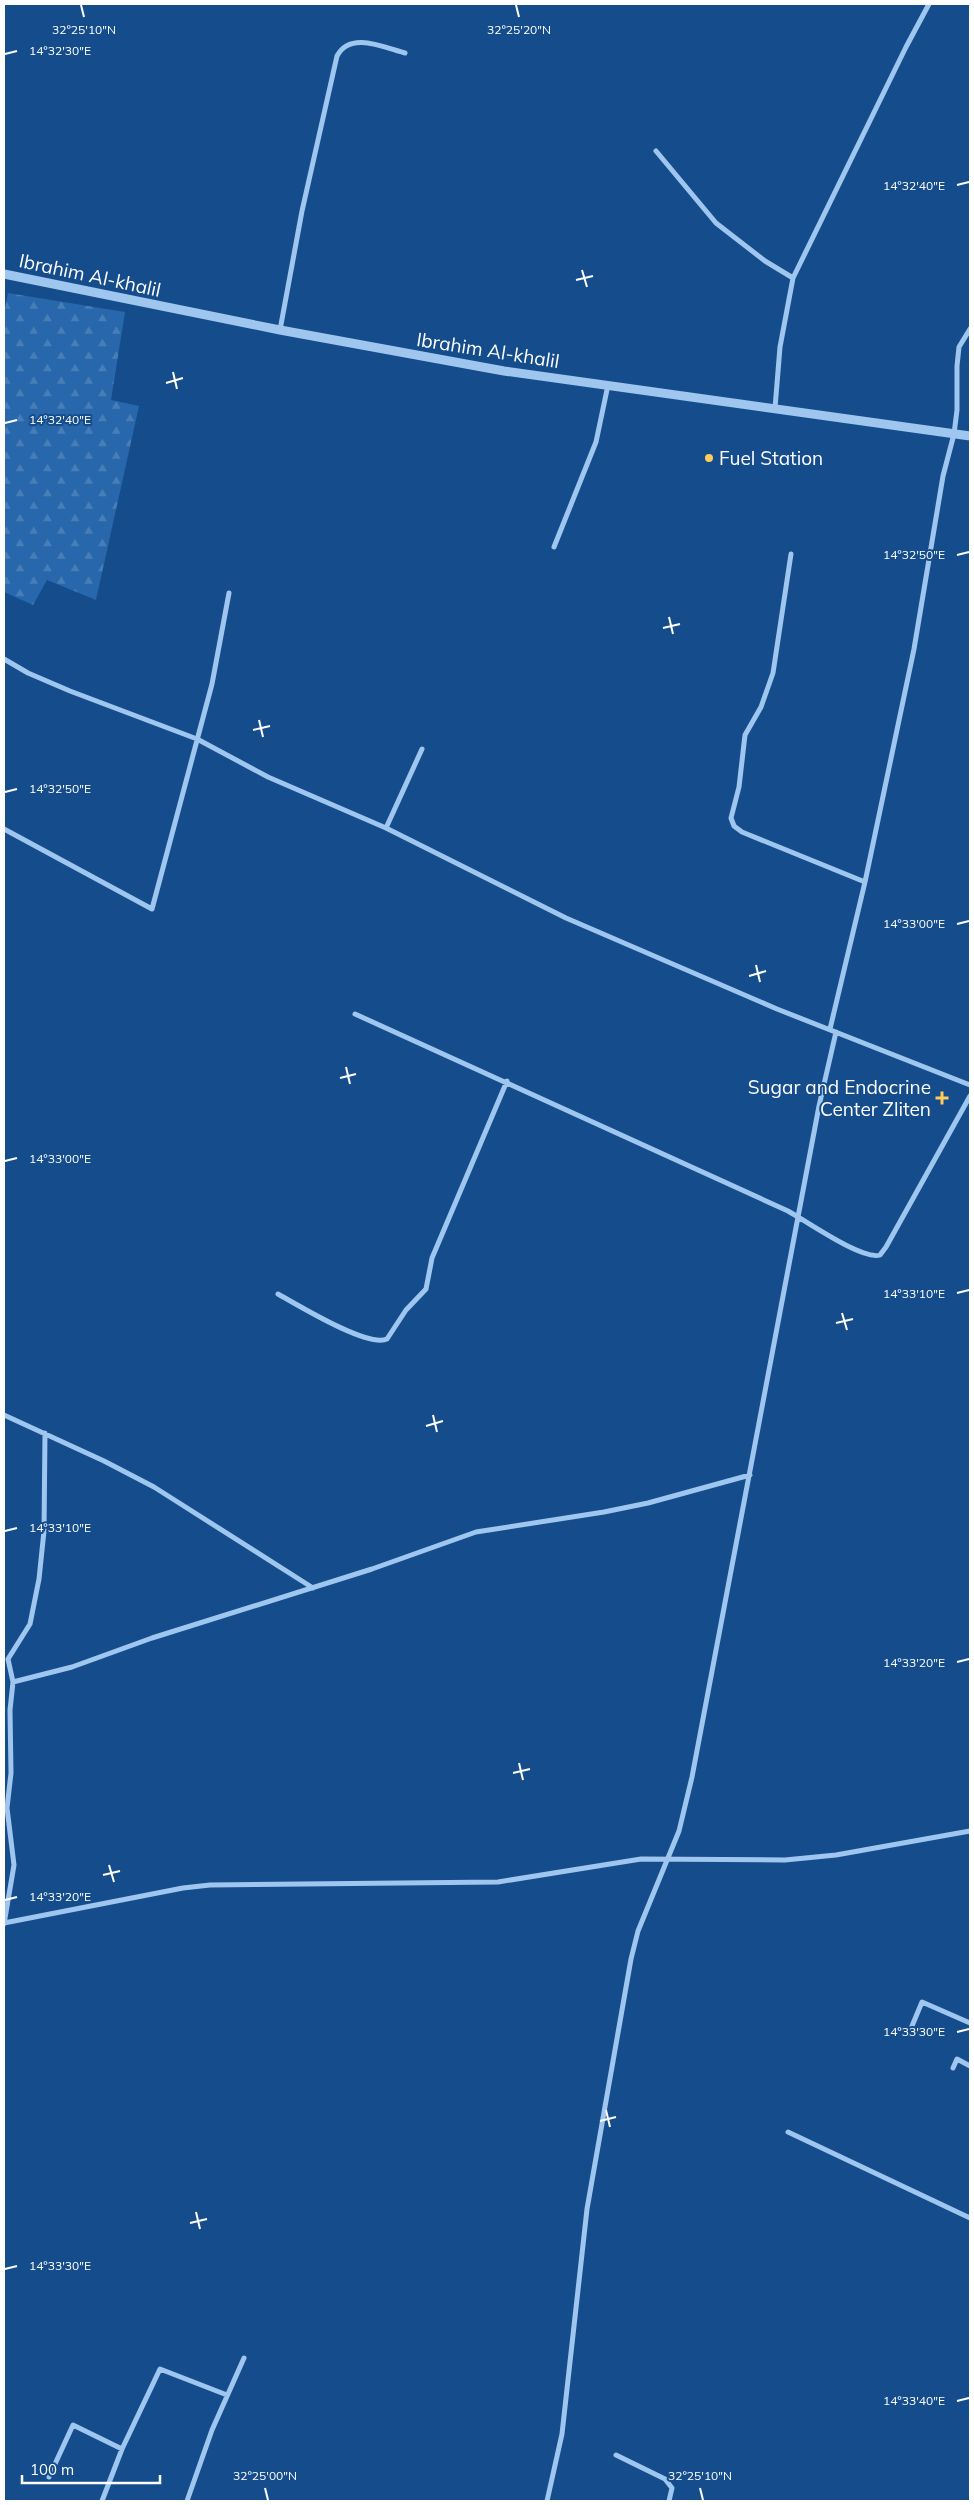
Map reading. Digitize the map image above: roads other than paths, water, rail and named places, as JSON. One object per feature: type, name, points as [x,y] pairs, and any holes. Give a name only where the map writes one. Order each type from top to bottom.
[{"type":"street","points":[[776,408],[780,347],[793,278],[929,4]]},
{"type":"street","points":[[280,330],[302,211],[337,56],[342,47],[348,43],[357,42],[405,53]]},
{"type":"street","points":[[656,151],[716,223],[765,261],[793,278]]},
{"type":"street","name":"Ibrahim Al-khalil","points":[[4,274],[280,330],[504,371],[970,436]]},
{"type":"street","points":[[830,1029],[865,882],[914,649],[943,476],[954,434],[957,410],[956,366],[959,347],[970,329]]},
{"type":"street","points":[[554,547],[596,442],[608,384]]},
{"type":"street","points":[[792,554],[773,673],[761,707],[745,735],[739,787],[732,818],[734,826],[742,832],[865,882]]},
{"type":"street","points":[[4,828],[152,909],[212,684],[229,593]]},
{"type":"street","points":[[4,659],[28,673],[70,691],[197,738],[268,777],[386,828],[566,918],[777,1009],[970,1085]]},
{"type":"street","points":[[386,828],[422,749]]},
{"type":"street","points":[[355,1014],[507,1081],[799,1217],[862,1254],[873,1257],[880,1255],[970,1096]]},
{"type":"street","points":[[548,2501],[562,2434],[587,2209],[613,2051],[634,1943],[679,1831],[692,1777],[819,1106],[836,1032]]},
{"type":"street","points":[[278,1294],[354,1333],[377,1342],[387,1339],[406,1310],[426,1289],[432,1258],[507,1081]]},
{"type":"street","points":[[4,1415],[45,1433],[154,1487],[313,1588]]},
{"type":"street","points":[[45,1433],[44,1531],[39,1580],[30,1624],[8,1659],[13,1682],[10,1710],[11,1773],[8,1808],[14,1866],[4,1923],[201,1886],[234,1884],[343,1885],[491,1882],[641,1859],[785,1860],[836,1855],[970,1831]]},
{"type":"street","points":[[13,1682],[72,1667],[152,1638],[313,1588],[476,1532],[604,1512],[750,1475]]},
{"type":"street","points":[[912,2026],[922,2002],[970,2023]]},
{"type":"street","points":[[953,2068],[957,2059],[970,2066]]},
{"type":"street","points":[[788,2132],[970,2218]]},
{"type":"street","points":[[187,2501],[205,2447],[244,2358]]},
{"type":"street","points":[[102,2501],[122,2449],[160,2369],[227,2395]]},
{"type":"street","points":[[49,2477],[73,2424],[122,2449]]},
{"type":"street","points":[[616,2455],[665,2479],[672,2488],[669,2501]]},
{"type":"place","name":"Fuel Station","points":[[709,458]]},
{"type":"place","name":"Sugar and Endocrine Center Zliten","points":[[942,1098]]}]
